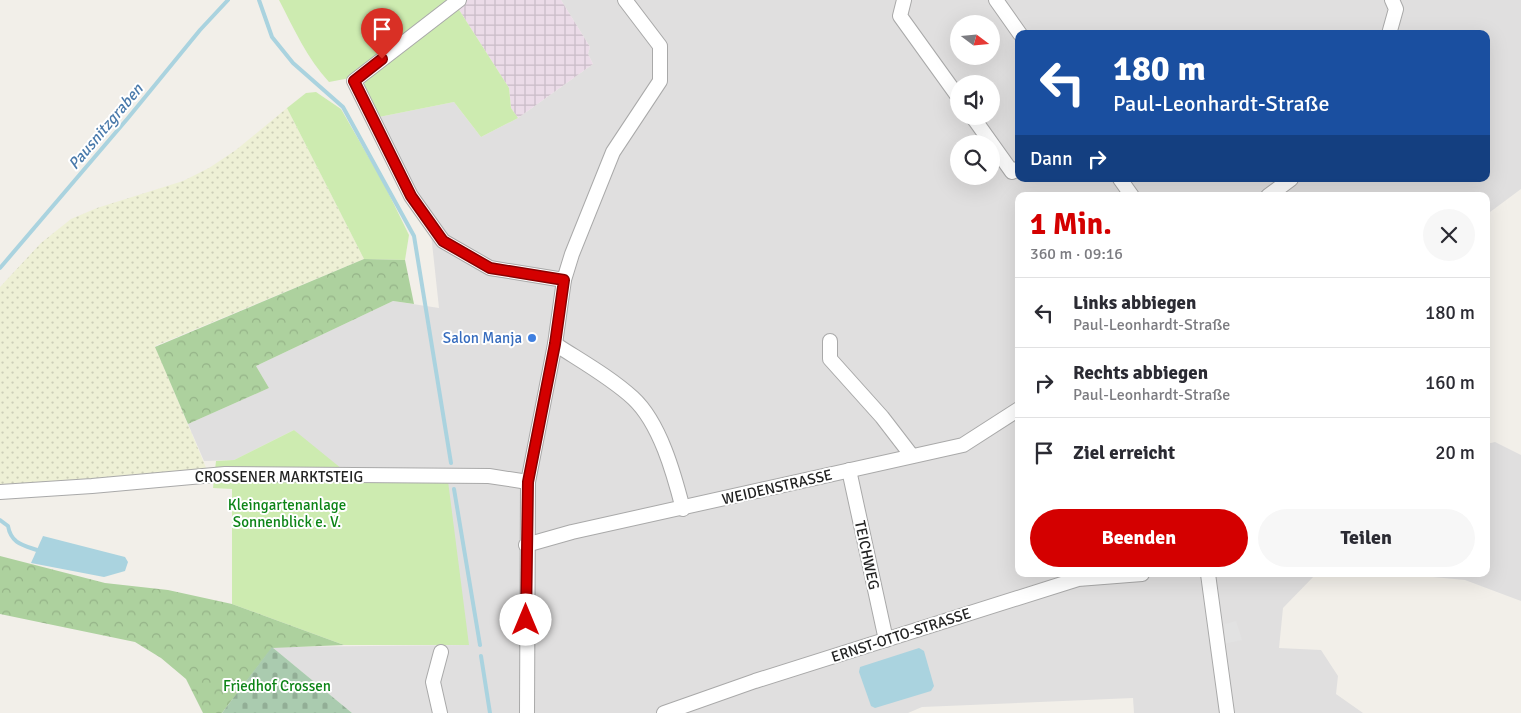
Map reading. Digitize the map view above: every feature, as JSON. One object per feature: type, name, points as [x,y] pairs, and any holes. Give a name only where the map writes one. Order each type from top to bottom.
[{"type":"street","points":[[459,0],[354,81],[411,196],[443,241],[490,268],[564,280]]},
{"type":"street","points":[[526,713],[528,482],[555,344],[564,280],[572,254],[613,152],[660,81],[660,46],[625,0]]},
{"type":"street","points":[[904,0],[900,16],[950,85]]},
{"type":"street","points":[[996,0],[1017,30]]},
{"type":"street","points":[[1390,30],[1396,9],[1392,0]]},
{"type":"street","points":[[978,125],[1012,172],[1015,170]]},
{"type":"street","points":[[1273,192],[1287,182]]},
{"type":"street","points":[[830,341],[830,359],[882,417],[912,456]]},
{"type":"street","points":[[555,344],[634,398],[666,452],[683,509]]},
{"type":"street","name":"WEIDENSTRASSE","points":[[526,545],[572,532],[683,509],[963,445],[1015,411]]},
{"type":"street","name":"TEICHWEG","points":[[849,470],[886,640]]},
{"type":"street","name":"CROSSENER MARKTSTEIG","points":[[0,492],[225,474],[489,476],[528,482]]},
{"type":"street","name":"ERNST-OTTO-STRASSE","points":[[664,713],[755,681],[1078,580],[1110,577]]},
{"type":"street","points":[[1208,577],[1227,713]]},
{"type":"street","points":[[440,713],[433,682],[441,652]]},
{"type":"shaded area","points":[[464,0],[561,0],[590,47],[588,54],[593,64],[518,118],[511,108],[509,88],[456,5]]},
{"type":"shaded area","points":[[561,0],[1521,0],[1521,189],[1490,212],[1490,192],[1015,192],[1015,577],[1313,577],[1283,608],[1279,648],[1321,650],[1338,676],[1336,694],[1363,713],[1134,713],[1133,698],[922,707],[908,713],[352,713],[272,647],[468,645],[342,481],[294,430],[234,460],[204,461],[188,424],[269,388],[256,366],[393,301],[439,308],[429,215],[379,117],[454,102],[481,137],[518,118],[593,64],[588,54],[590,47]]},
{"type":"shaded area","points":[[1495,442],[1521,455],[1521,601],[1465,580],[1433,577],[1490,577],[1490,443]]},
{"type":"shaded area","points":[[1236,621],[1242,640],[1223,644],[1225,624]]},
{"type":"green space","points":[[279,0],[449,0],[350,78],[329,82],[307,53]]},
{"type":"green space","points":[[456,5],[509,88],[511,108],[518,118],[481,137],[454,102],[379,117],[364,86],[365,80]]},
{"type":"green space","points":[[316,92],[341,109],[384,184],[409,235],[405,260],[364,259],[287,108],[306,93]]},
{"type":"green space","points":[[287,108],[364,259],[155,346],[207,470],[0,490],[0,287],[41,243],[71,219],[97,208],[183,181],[209,168],[236,150]]},
{"type":"green space","points":[[364,259],[405,260],[414,304],[393,301],[256,366],[269,388],[188,424],[155,347]]},
{"type":"green space","name":"Kleingartenanlage Sonnenblick e. V.","points":[[294,430],[342,469],[448,481],[469,645],[344,645],[232,604],[232,489],[213,488],[216,461],[234,460]]},
{"type":"green space","points":[[0,556],[105,583],[168,590],[232,604],[344,645],[272,648],[222,713],[203,713],[186,679],[161,658],[135,642],[0,614]]},
{"type":"green space","name":"Friedhof Crossen","points":[[272,647],[352,713],[222,713]]},
{"type":"water","points":[[43,536],[125,557],[128,562],[125,571],[104,577],[31,563]]},
{"type":"water","points":[[919,648],[924,651],[934,686],[931,691],[875,708],[871,706],[859,672],[860,667]]},
{"type":"waterway","name":"Pausnitzgraben","points":[[0,268],[200,30],[228,0]]},
{"type":"waterway","points":[[259,0],[272,37],[293,63],[343,107],[414,236],[451,463]]},
{"type":"waterway","points":[[454,489],[480,645]]},
{"type":"waterway","points":[[0,520],[8,526],[9,532],[15,540],[22,545],[37,550]]},
{"type":"waterway","points":[[481,656],[490,713]]},
{"type":"place","name":"Salon Manja","points":[[532,338]]},
{"type":"route","points":[[382,59],[354,81],[411,196],[443,241],[490,268],[564,280],[555,344],[528,482],[526,620]]}]
